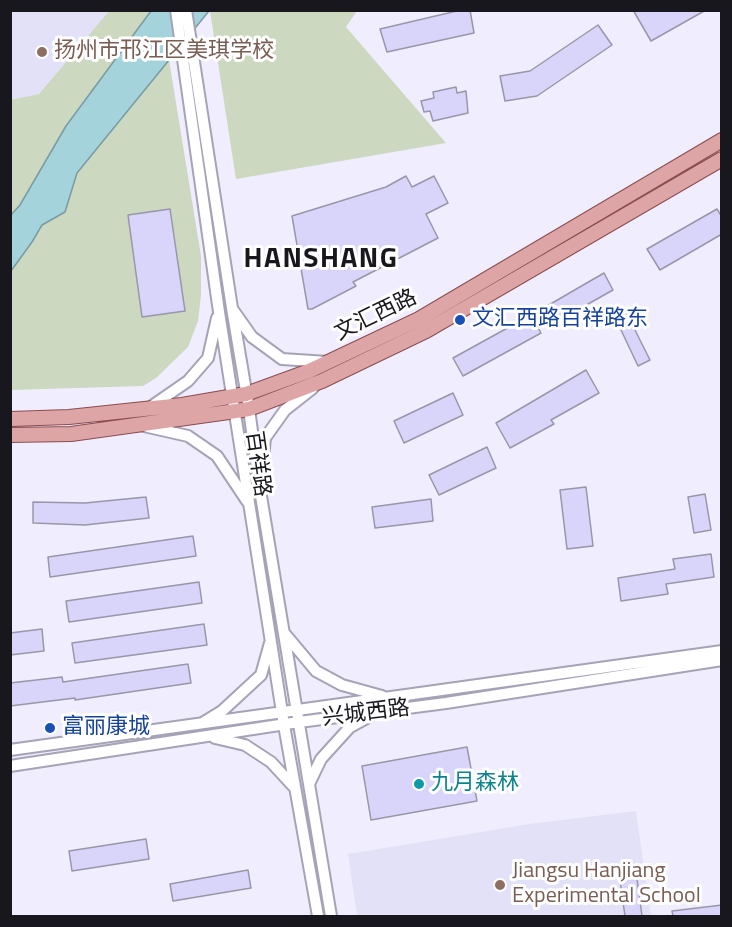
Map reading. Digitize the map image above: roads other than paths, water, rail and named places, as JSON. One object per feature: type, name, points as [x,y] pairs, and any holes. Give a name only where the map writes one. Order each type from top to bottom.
[{"type":"main road","name":"文汇西路","points":[[10,419],[69,417],[148,409],[239,395],[309,371],[419,319],[722,140]]},
{"type":"main road","name":"文汇西路","points":[[10,435],[72,434],[243,410],[322,381],[426,331],[722,159]]},
{"type":"street","name":"百祥路","points":[[176,10],[219,312],[260,490],[331,916]]},
{"type":"street","name":"百祥路","points":[[186,10],[232,308],[239,395]]},
{"type":"street","points":[[232,308],[252,336],[282,359],[328,362]]},
{"type":"street","points":[[148,409],[188,381],[208,358],[219,312]]},
{"type":"street","points":[[260,490],[265,438],[285,410],[322,381]]},
{"type":"street","name":"百祥路","points":[[243,410],[250,505],[284,725],[318,916]]},
{"type":"street","points":[[138,425],[188,436],[217,456],[250,505]]},
{"type":"street","points":[[284,632],[316,671],[342,685],[388,698]]},
{"type":"street","points":[[198,726],[222,711],[261,675],[271,640]]},
{"type":"street","name":"兴城西路","points":[[10,750],[198,726],[282,712],[722,651]]},
{"type":"street","name":"兴城西路","points":[[10,766],[299,722],[447,704],[722,660]]},
{"type":"street","points":[[309,784],[321,759],[350,727],[376,712]]},
{"type":"street","points":[[208,736],[245,745],[271,762],[295,788]]},
{"type":"place","name":"扬州市邗江区美琪学校","points":[[42,52]]},
{"type":"place","name":"文汇西路百祥路东","points":[[460,320]]},
{"type":"place","name":"富丽康城","points":[[50,728]]},
{"type":"place","name":"九月森林","points":[[419,784]]},
{"type":"place","name":"Jiangsu Hanjiang Experimental School","points":[[500,885]]},
{"type":"district","name":"HANSHANG","points":[[321,260]]}]
